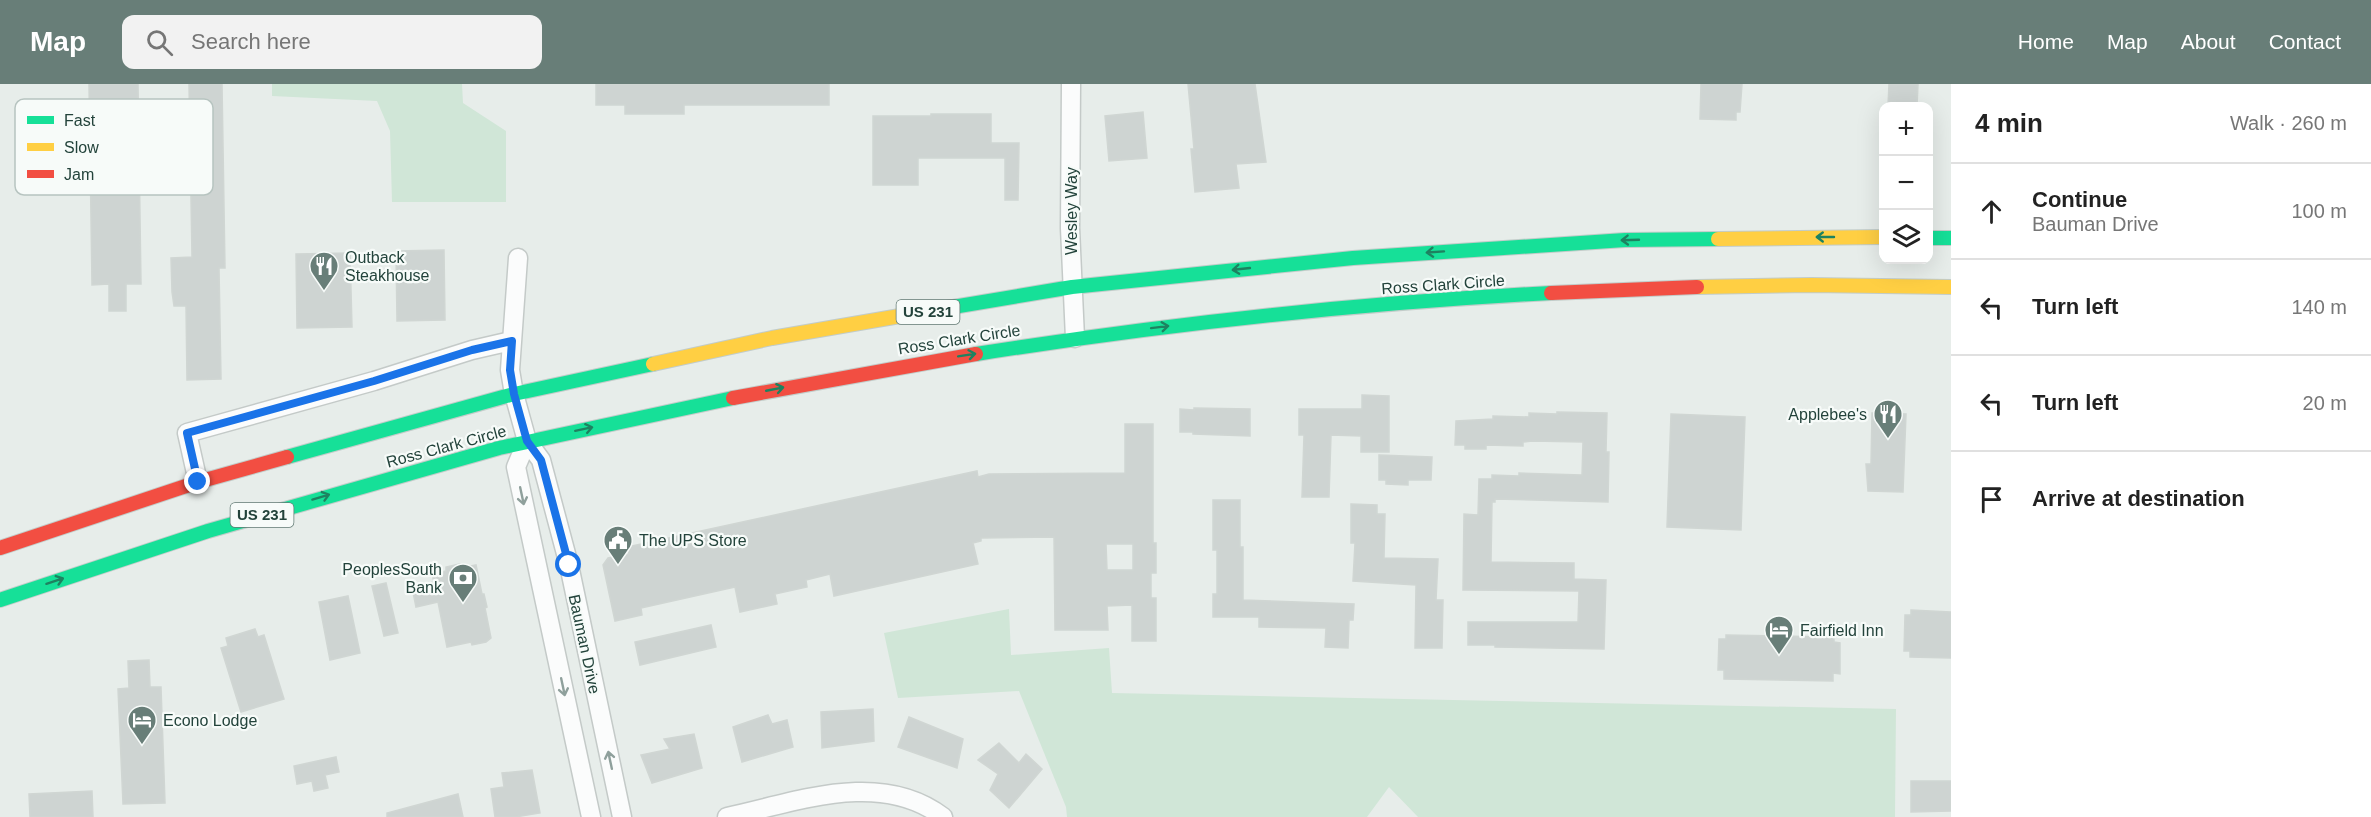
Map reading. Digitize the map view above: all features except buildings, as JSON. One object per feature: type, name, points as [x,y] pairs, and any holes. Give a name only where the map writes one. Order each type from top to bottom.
[{"type":"highway","name":"Ross Clark Circle","points":[[0,548],[198,482],[514,394],[772,338],[1072,287],[1353,258],[1625,240],[1879,237]]},
{"type":"highway","points":[[1933,238],[1951,238]]},
{"type":"highway","name":"Ross Clark Circle","points":[[0,600],[153,548],[337,492],[527,441],[861,372],[1075,338],[1267,315],[1468,298],[1629,289],[1896,285],[1951,287]]},
{"type":"street","name":"Wesley Way","points":[[1071,84],[1072,287],[1075,338]]},
{"type":"street","name":"Bauman Drive","points":[[518,258],[510,370],[514,394],[527,441],[541,460],[569,565],[622,817]]},
{"type":"street","points":[[198,482],[187,433],[374,381],[472,350],[512,341]]},
{"type":"street","name":"Bauman Drive","points":[[527,441],[516,467],[591,817]]},
{"type":"street","points":[[727,817],[830,794],[862,791],[906,796],[933,809],[943,817]]},
{"type":"green space","points":[[272,84],[462,84],[463,103],[506,131],[506,202],[392,202],[390,131],[377,101],[272,96]]},
{"type":"green space","points":[[1009,609],[1011,655],[1109,648],[1112,693],[1896,709],[1895,817],[1418,817],[1389,787],[1367,817],[1067,817],[1066,807],[1019,691],[898,698],[884,633]]},
{"type":"traffic: fast","points":[[1933,238],[1951,238]]},
{"type":"traffic: fast","points":[[929,311],[1072,287],[1353,258],[1625,240],[1718,239]]},
{"type":"traffic: fast","points":[[976,354],[1119,333],[1263,316],[1551,293]]},
{"type":"traffic: fast","points":[[287,457],[514,394],[653,364]]},
{"type":"traffic: fast","points":[[0,600],[208,531],[499,448],[733,398]]},
{"type":"traffic: slow","points":[[1718,239],[1879,237]]},
{"type":"traffic: slow","points":[[1697,287],[1811,285],[1951,287]]},
{"type":"traffic: slow","points":[[653,364],[772,338],[929,311]]},
{"type":"traffic: jam","points":[[1551,293],[1697,287]]},
{"type":"traffic: jam","points":[[733,398],[976,354]]},
{"type":"traffic: jam","points":[[0,548],[198,482],[287,457]]},
{"type":"place","name":"Outback Steakhouse","points":[[324,292]]},
{"type":"place","name":"Applebee's","points":[[1888,440]]},
{"type":"place","name":"The UPS Store","points":[[618,566]]},
{"type":"place","name":"PeoplesSouth Bank","points":[[463,604]]},
{"type":"place","name":"Fairfield Inn","points":[[1779,656]]},
{"type":"place","name":"Econo Lodge","points":[[142,746]]},
{"type":"route","points":[[198,482],[187,433],[374,381],[472,350],[512,341],[510,370],[514,394],[527,441],[541,460],[569,565]]}]
